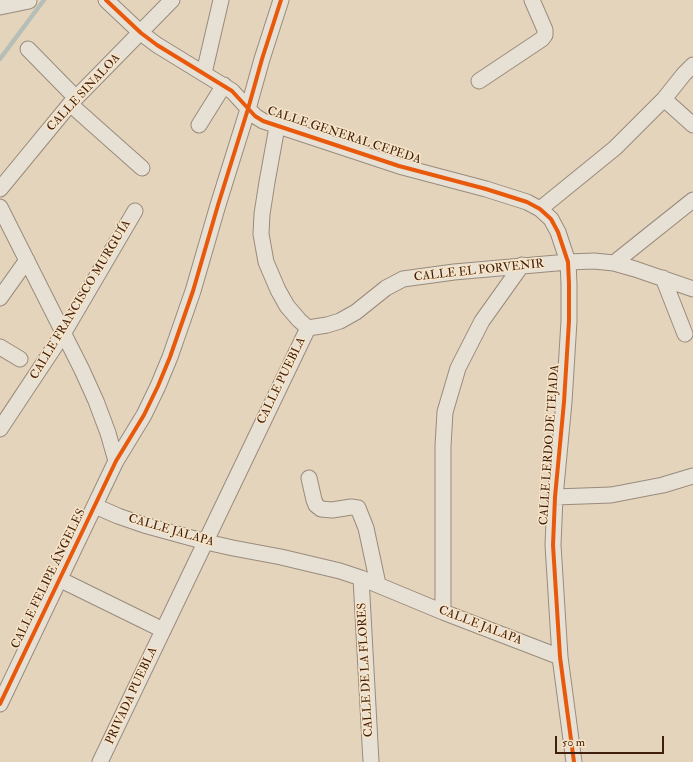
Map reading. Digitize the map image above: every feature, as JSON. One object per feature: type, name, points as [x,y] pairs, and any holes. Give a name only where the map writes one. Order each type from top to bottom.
[{"type":"street","name":"CALLE GENERAL CEPEDA","points":[[106,0],[141,33],[157,45],[232,91],[255,116],[277,126],[399,166],[486,189],[527,202],[540,209]]},
{"type":"street","name":"CALLE SINALOA","points":[[0,189],[73,101],[172,0]]},
{"type":"street","points":[[204,73],[221,0]]},
{"type":"street","points":[[95,506],[116,461],[144,415],[170,356],[193,290],[281,0]]},
{"type":"street","points":[[479,82],[546,35],[532,0]]},
{"type":"street","points":[[0,7],[29,1]]},
{"type":"street","points":[[28,49],[73,101],[142,168]]},
{"type":"street","points":[[540,209],[615,148],[664,99],[693,65]]},
{"type":"street","points":[[199,125],[224,85]]},
{"type":"street","points":[[664,99],[693,125]]},
{"type":"street","name":"CALLE PUEBLA","points":[[163,630],[308,328],[287,306],[278,290],[266,262],[261,234],[262,214],[277,126]]},
{"type":"street","points":[[614,263],[693,200]]},
{"type":"street","points":[[0,207],[96,401],[116,461]]},
{"type":"street","name":"CALLE LERDO DE TEJADA","points":[[540,209],[551,219],[568,262],[569,328],[555,498],[553,545],[560,657],[574,762]]},
{"type":"street","name":"CALLE FRANCISCO MURGUÍA","points":[[0,429],[63,334],[135,212]]},
{"type":"street","points":[[0,298],[27,260]]},
{"type":"street","name":"CALLE EL PORVENIR","points":[[308,328],[340,321],[356,312],[386,288],[403,279],[522,265],[568,262],[614,263],[693,289]]},
{"type":"street","points":[[443,612],[445,412],[458,368],[482,321],[522,265]]},
{"type":"street","points":[[663,278],[685,334]]},
{"type":"street","points":[[0,347],[20,359]]},
{"type":"street","points":[[555,498],[612,495],[663,485],[693,476]]},
{"type":"street","points":[[308,478],[316,505],[321,509],[332,510],[358,508],[366,528],[378,584]]},
{"type":"street","name":"CALLE JALAPA","points":[[95,506],[118,516],[206,542],[281,557],[340,571],[378,584],[443,612],[560,657]]},
{"type":"street","name":"CALLE FELIPE ÁNGELES","points":[[0,704],[95,506]]},
{"type":"street","name":"CALLE DE LA FLORES","points":[[361,578],[371,762]]},
{"type":"street","points":[[59,579],[163,630]]},
{"type":"street","name":"PRIVADA PUEBLA","points":[[100,762],[163,630]]},
{"type":"waterway","points":[[0,59],[44,0]]},
{"type":"cycle path","points":[[106,0],[141,33],[157,45],[232,91],[255,116],[263,121],[399,166],[486,189],[527,202],[540,209],[551,219],[558,232],[568,262],[569,284],[569,321],[564,402],[555,497],[553,545],[560,657],[574,762]]},
{"type":"cycle path","points":[[0,704],[116,461],[144,415],[170,357],[193,291],[281,0]]}]
